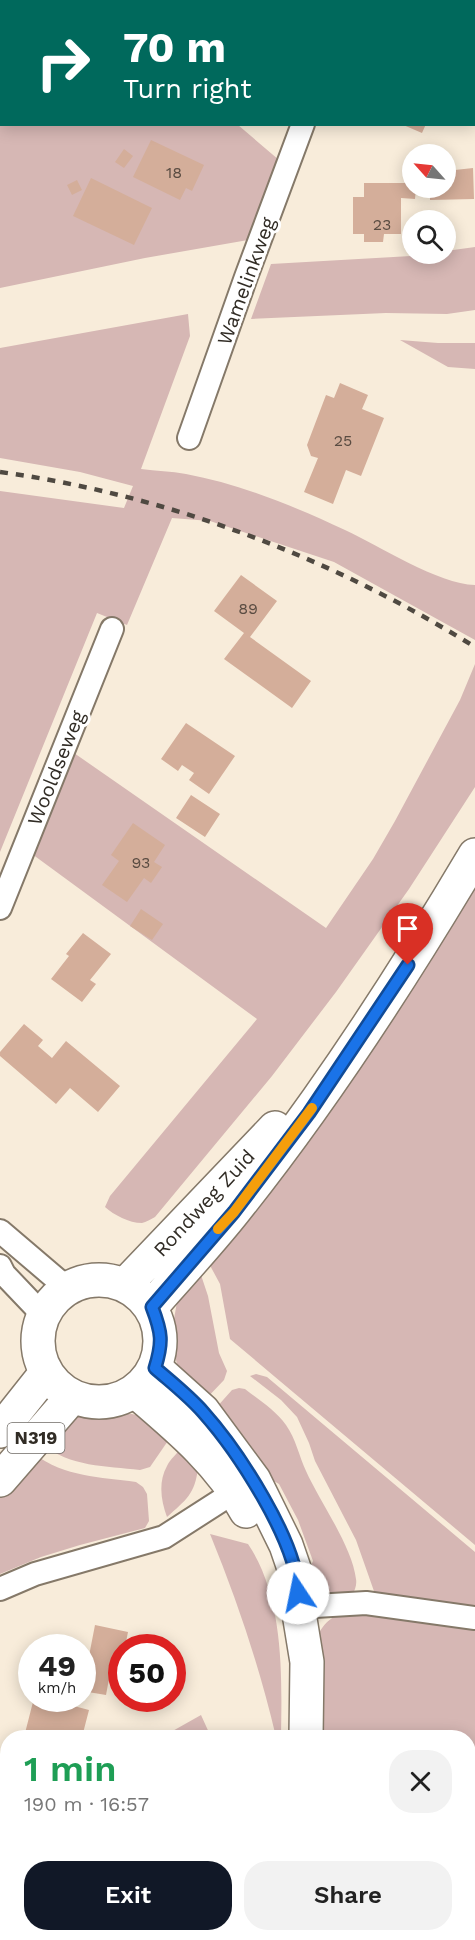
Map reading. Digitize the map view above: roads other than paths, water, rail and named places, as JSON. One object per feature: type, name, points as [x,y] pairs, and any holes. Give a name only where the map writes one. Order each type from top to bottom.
[{"type":"main road","name":"Rondweg Zuid","points":[[152,1307],[234,1212],[309,1113],[398,982],[475,855]]},
{"type":"main road","name":"Rondweg Zuid","points":[[125,1285],[297,1104],[398,982]]},
{"type":"main road","points":[[46,1373],[39,1354],[38,1335],[43,1315],[53,1300],[67,1288],[86,1281],[106,1280],[125,1285],[140,1294],[152,1307],[160,1326],[161,1348],[145,1380],[184,1433],[245,1485],[280,1586],[298,1607],[307,1662],[306,1730]]},
{"type":"main road","name":"N319","points":[[0,1431],[46,1373],[58,1387],[72,1397],[88,1402],[104,1403],[120,1399],[145,1380]]},
{"type":"main road","name":"N319","points":[[0,1480],[72,1397]]},
{"type":"street","name":"Wamelinkweg","points":[[189,438],[302,126]]},
{"type":"street","name":"Wooldseweg","points":[[0,908],[112,629]]},
{"type":"street","points":[[0,1231],[67,1288]]},
{"type":"street","points":[[0,1266],[4,1274],[43,1315]]},
{"type":"street","points":[[0,1590],[35,1574],[164,1537],[245,1485]]},
{"type":"street","points":[[298,1607],[366,1603],[475,1618]]},
{"type":"railway","points":[[0,472],[63,482],[125,497],[186,514],[247,535],[364,585],[475,647]]}]
